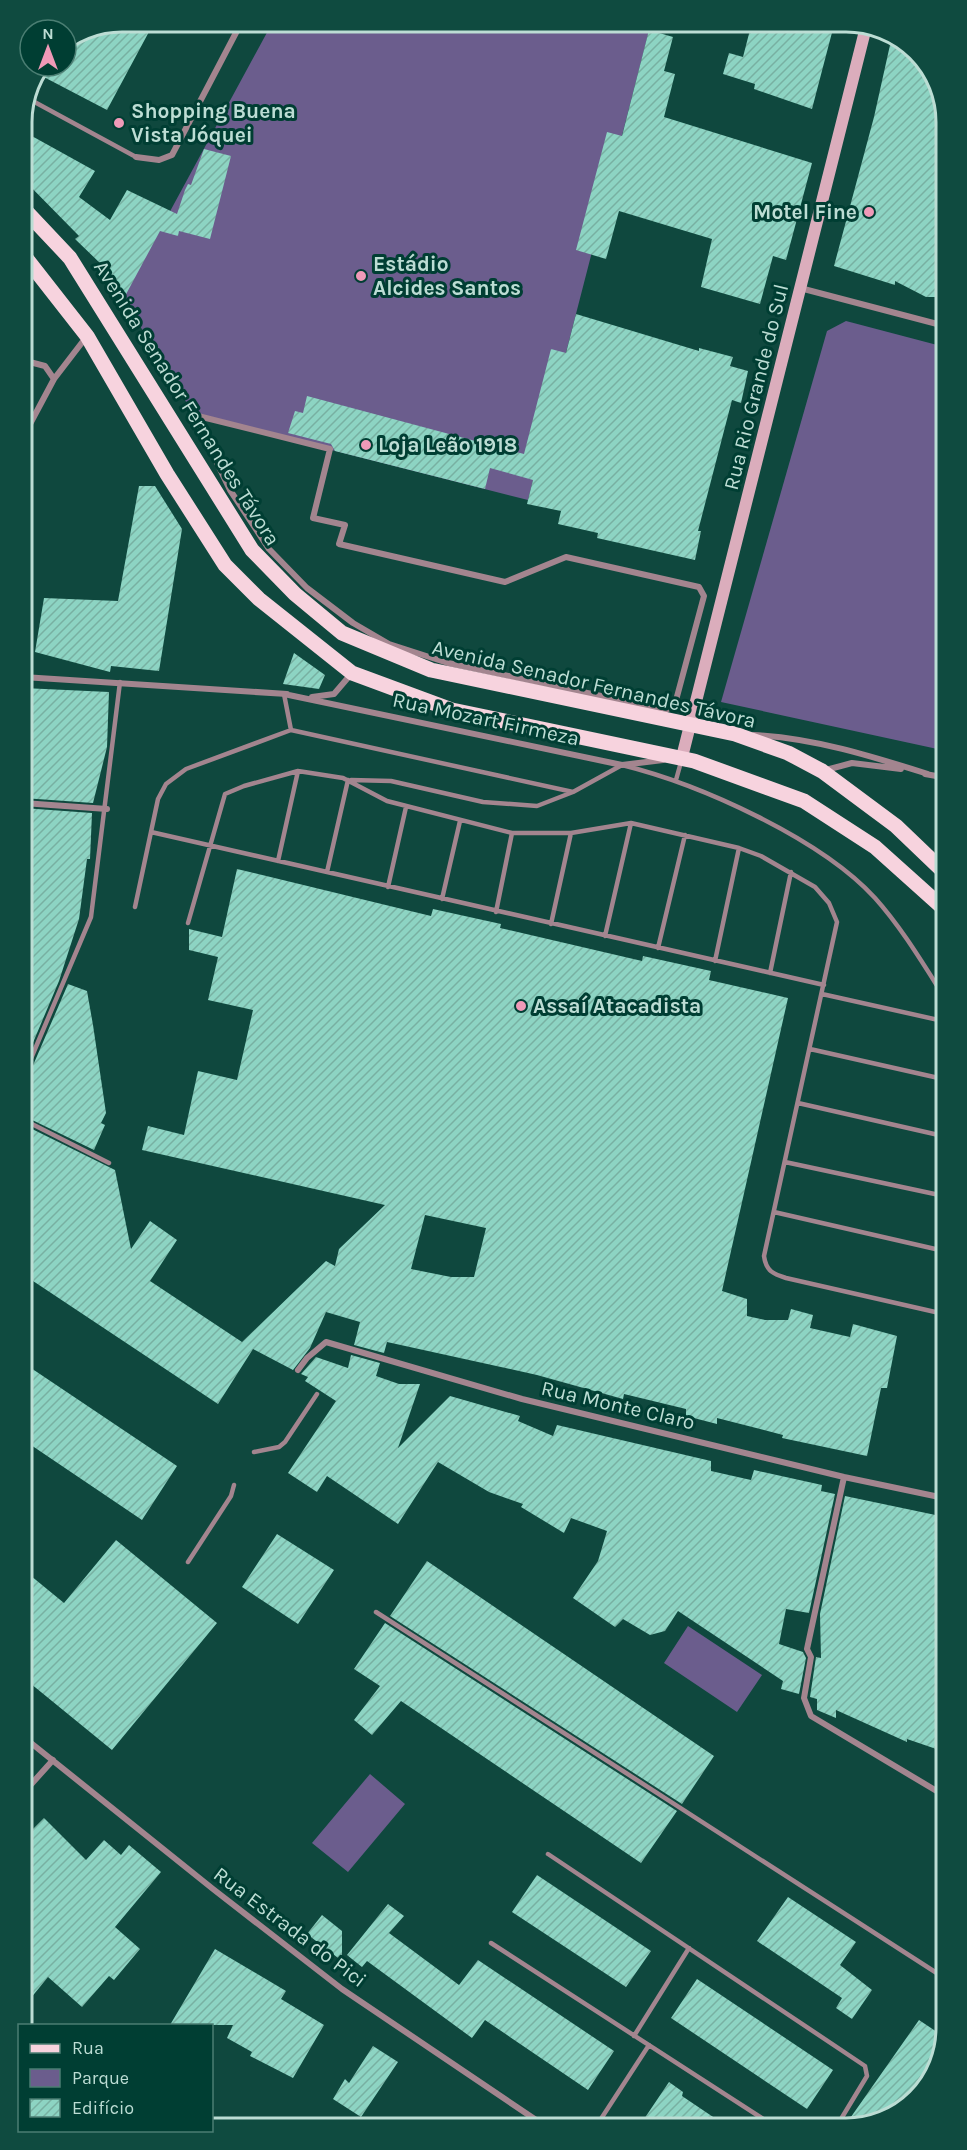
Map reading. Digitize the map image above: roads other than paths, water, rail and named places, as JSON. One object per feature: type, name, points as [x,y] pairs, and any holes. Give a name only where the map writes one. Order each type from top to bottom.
[{"type":"main road","name":"Avenida Senador Fernandes Távora","points":[[32,218],[70,258],[252,550],[295,594],[342,633],[431,670],[735,734],[788,753],[822,771],[896,826],[936,864]]},
{"type":"main road","points":[[32,266],[87,336],[149,445],[225,565],[259,599],[352,673],[452,710],[682,757],[804,801],[875,847],[936,902]]},
{"type":"street","points":[[136,157],[159,160],[172,155],[236,32]]},
{"type":"street","name":"Rua Rio Grande do Sul","points":[[682,757],[864,33]]},
{"type":"street","points":[[800,288],[936,324]]},
{"type":"street","points":[[32,420],[54,379],[87,336]]},
{"type":"street","points":[[32,363],[45,366],[54,379]]},
{"type":"street","points":[[194,415],[330,449],[313,518],[345,525],[339,544],[505,582],[566,557],[699,587],[704,596],[675,704],[666,710],[448,663],[392,645],[353,622],[307,588],[269,549],[230,490],[194,415]]},
{"type":"street","name":"Rua Mozart Firmeza","points":[[32,677],[316,697],[334,694],[352,673]]},
{"type":"street","name":"Rua Mozart Firmeza","points":[[284,694],[622,765],[682,757]]},
{"type":"street","points":[[735,734],[782,736],[864,753],[928,774]]},
{"type":"street","points":[[822,771],[852,763],[936,776]]},
{"type":"street","points":[[32,804],[106,808]]},
{"type":"street","name":"Rua Monte Claro","points":[[298,1370],[307,1358],[326,1342],[522,1399],[844,1477],[936,1495]]},
{"type":"street","points":[[844,1477],[807,1649],[811,1656],[804,1698],[811,1716],[936,1791]]},
{"type":"street","name":"Rua Estrada do Pici","points":[[32,1743],[213,1889],[342,1989],[533,2118]]},
{"type":"street","points":[[32,1784],[54,1760]]},
{"type":"lane","points":[[34,102],[136,157]]},
{"type":"lane","points":[[32,1056],[91,917],[120,682]]},
{"type":"lane","points":[[284,694],[291,730]]},
{"type":"lane","points":[[135,907],[151,832],[166,784],[186,769],[291,730],[573,792]]},
{"type":"lane","points":[[676,780],[682,757]]},
{"type":"lane","points":[[188,923],[225,794],[244,786],[298,771],[348,780],[391,780],[483,802],[537,807],[573,792],[622,765],[676,780],[778,828],[854,878],[887,912],[936,985]]},
{"type":"lane","points":[[278,861],[298,771]]},
{"type":"lane","points":[[348,780],[387,801],[512,833],[571,833],[631,823],[685,835],[739,848],[761,856],[815,887],[829,903],[837,922],[764,1256],[765,1265],[771,1273],[936,1312]]},
{"type":"lane","points":[[327,872],[348,780]]},
{"type":"lane","points":[[388,887],[406,807]]},
{"type":"lane","points":[[442,899],[460,821]]},
{"type":"lane","points":[[605,936],[631,823]]},
{"type":"lane","points":[[151,832],[824,985]]},
{"type":"lane","points":[[496,912],[512,833]]},
{"type":"lane","points":[[551,924],[571,833]]},
{"type":"lane","points":[[658,948],[685,835]]},
{"type":"lane","points":[[715,961],[739,848]]},
{"type":"lane","points":[[770,973],[791,873]]},
{"type":"lane","points":[[822,994],[936,1020]]},
{"type":"lane","points":[[810,1049],[936,1078]]},
{"type":"lane","points":[[798,1103],[936,1134]]},
{"type":"lane","points":[[32,1124],[109,1163]]},
{"type":"lane","points":[[785,1162],[936,1194]]},
{"type":"lane","points":[[774,1212],[936,1249]]},
{"type":"lane","points":[[254,1452],[279,1447],[285,1442],[316,1394]]},
{"type":"lane","points":[[188,1562],[231,1496],[234,1485]]},
{"type":"lane","points":[[376,1612],[936,1973]]},
{"type":"lane","points":[[548,1854],[865,2066],[867,2076],[842,2118]]},
{"type":"lane","points":[[491,1943],[762,2118]]},
{"type":"lane","points":[[634,2036],[689,1948]]},
{"type":"lane","points":[[602,2118],[649,2045]]},
{"type":"place","name":"Shopping Buena Vista Jóquei","points":[[119,123]]},
{"type":"place","name":"Motel Fine","points":[[869,212]]},
{"type":"place","name":"Estádio Alcides Santos","points":[[361,276]]},
{"type":"place","name":"Loja Leão 1918","points":[[366,445]]},
{"type":"place","name":"Assaí Atacadista","points":[[521,1006]]}]
